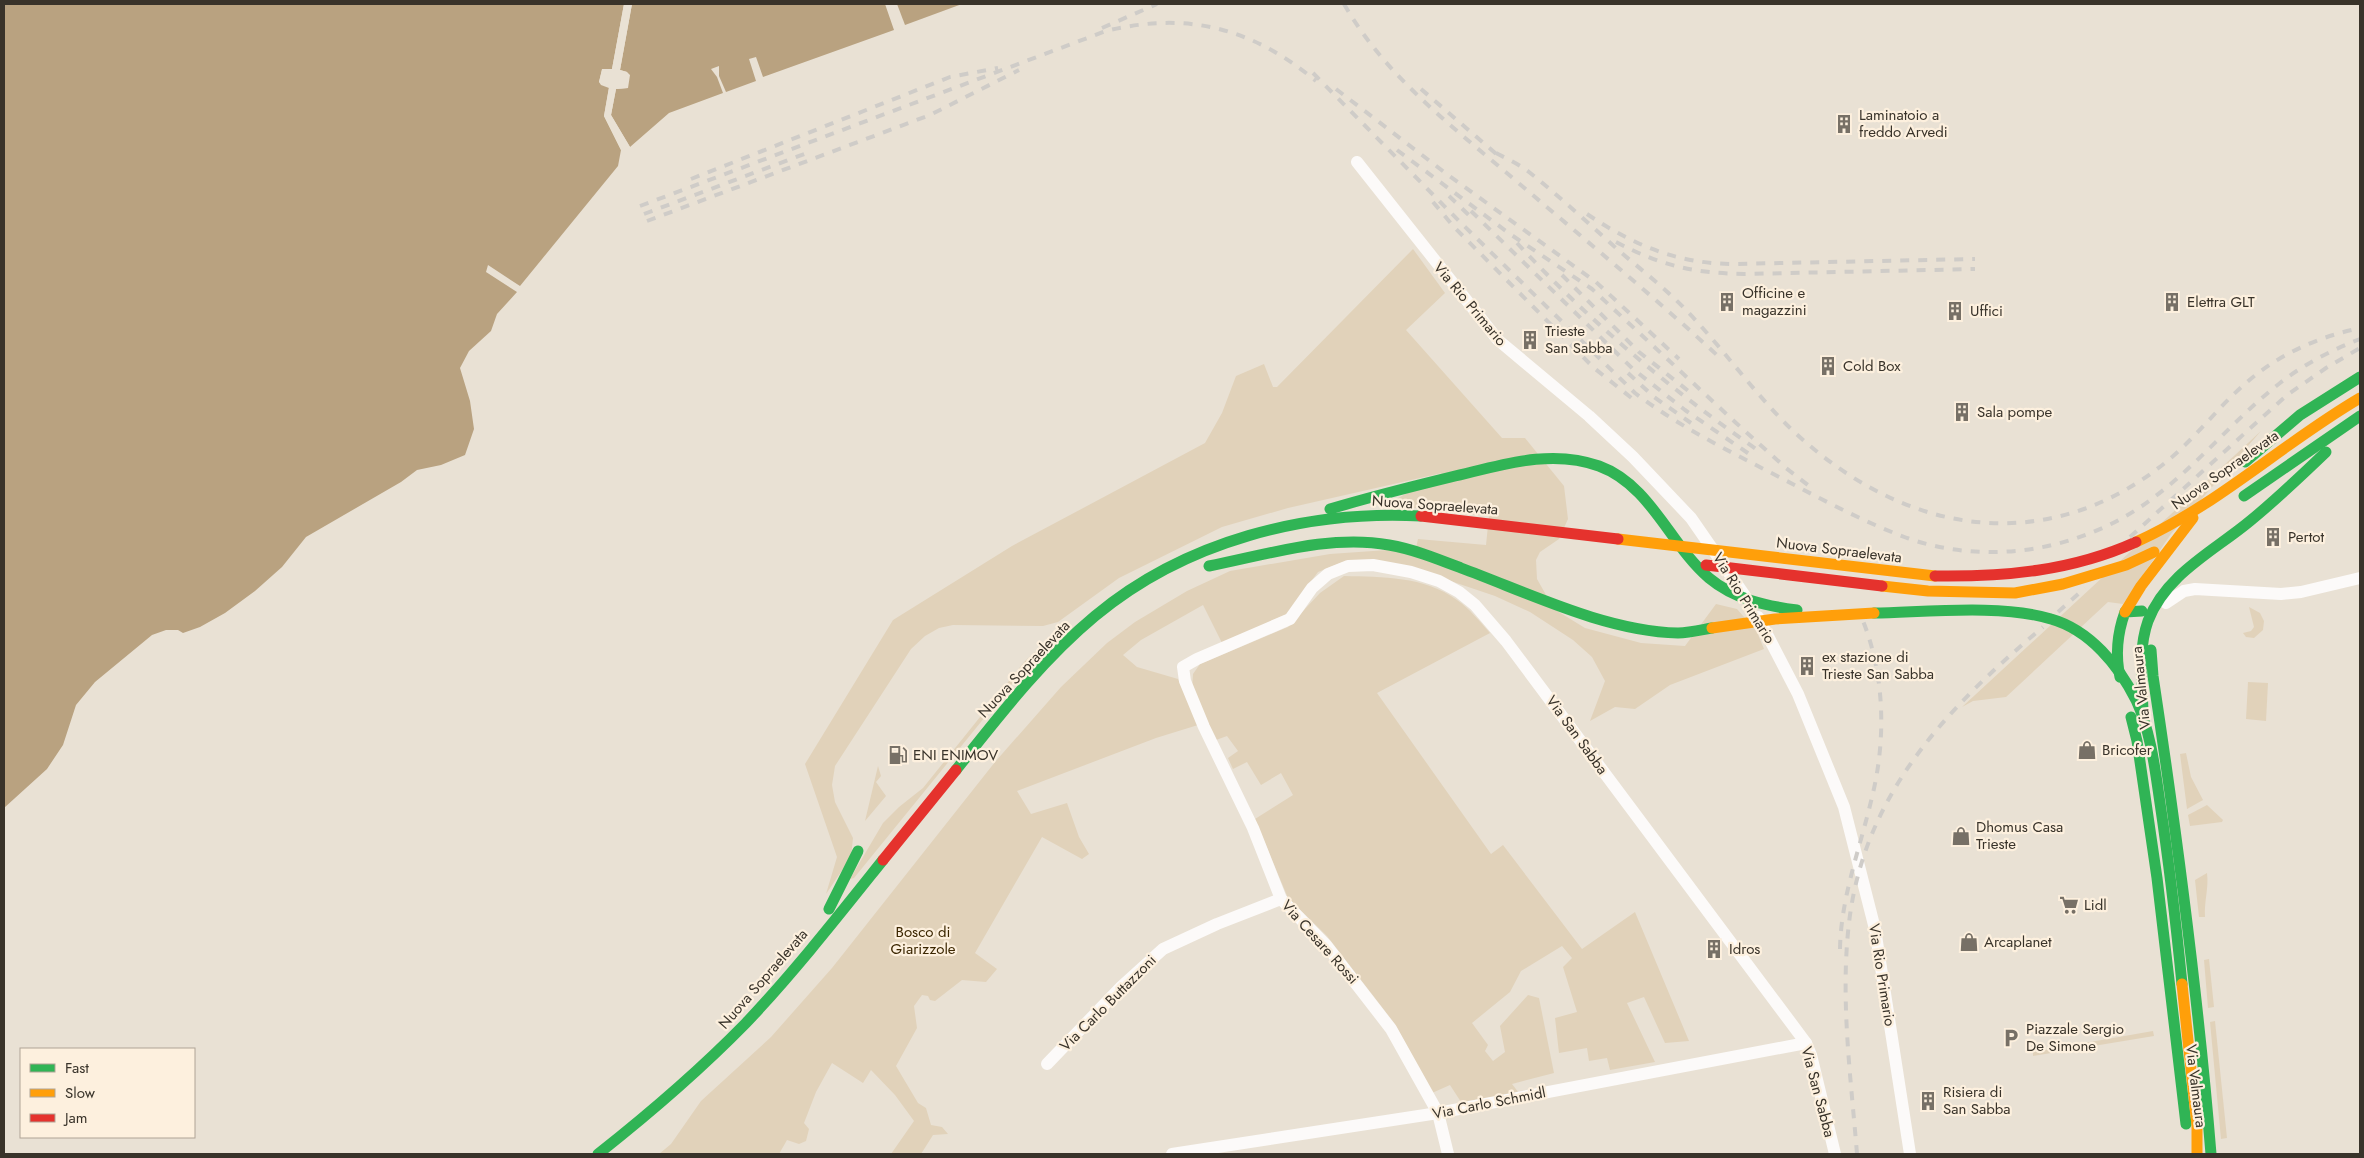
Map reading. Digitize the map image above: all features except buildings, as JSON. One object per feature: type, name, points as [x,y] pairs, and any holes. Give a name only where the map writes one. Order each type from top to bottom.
[{"type":"main road","name":"Via Valmaura","points":[[2190,1154],[2137,741],[2116,662],[2119,630],[2125,612],[2173,543],[2228,477],[2269,438],[2308,408],[2360,377]]},
{"type":"main road","name":"Nuova Sopraelevata","points":[[598,1154],[680,1087],[749,1020],[789,976],[1011,701],[1068,639],[1120,598],[1165,570],[1203,552],[1250,534],[1306,522],[1348,516],[1394,514],[1489,523],[1929,576],[1966,578],[2012,576],[2061,569],[2124,549],[2144,540],[2195,511],[2360,398]]},
{"type":"main road","points":[[2236,502],[2360,416]]},
{"type":"main road","points":[[2144,719],[2142,651],[2147,623],[2153,610],[2180,576],[2260,514],[2335,444],[2360,427]]},
{"type":"main road","points":[[1250,534],[1380,494],[1537,459],[1575,459],[1601,466],[1623,479],[1645,499],[1701,571],[1729,592],[1749,600],[1784,608],[1842,614],[1997,612],[2031,614],[2053,619],[2090,640],[2119,669],[2144,719],[2152,752],[2170,871],[2197,1126],[2197,1154]]},
{"type":"main road","name":"Nuova Sopraelevata","points":[[1676,561],[1928,591],[2015,593],[2063,584],[2126,565],[2160,549],[2204,523]]},
{"type":"main road","name":"Nuova Sopraelevata","points":[[1374,531],[1305,537],[1255,549],[1204,568],[1306,547],[1358,542],[1389,545],[1429,556],[1603,619],[1646,630],[1680,633],[1775,619],[1842,614]]},
{"type":"main road","points":[[1070,622],[1140,574],[1165,570]]},
{"type":"main road","points":[[2125,612],[2141,610],[2155,617]]},
{"type":"main road","name":"Via Valmaura","points":[[2155,617],[2151,635],[2151,661],[2178,843],[2203,1052],[2211,1154]]},
{"type":"main road","points":[[749,1020],[782,967],[832,905],[858,852]]},
{"type":"main road","points":[[2197,1126],[2203,1154]]},
{"type":"street","name":"Via Rio Primario","points":[[1356,162],[1498,340],[1589,416],[1692,518],[1767,631],[1798,694],[1844,807],[1875,929],[1910,1154]]},
{"type":"street","name":"Via San Sabba","points":[[1184,667],[1197,659],[1290,619],[1319,580],[1348,566],[1390,567],[1439,581],[1459,592],[1490,622],[1547,694],[1806,1043],[1811,1055],[1834,1154]]},
{"type":"street","points":[[2155,617],[2164,605],[2184,590],[2222,589],[2281,594],[2301,592],[2360,578]]},
{"type":"street","name":"Via Cesare Rossi","points":[[1184,667],[1185,681],[1204,727],[1253,828],[1281,899],[1326,945],[1385,1022],[1438,1113],[1448,1154]]},
{"type":"street","points":[[2152,847],[2163,838],[2169,837],[2178,843]]},
{"type":"street","name":"Via Carlo Buttazzoni","points":[[1047,1064],[1122,987],[1163,949],[1217,924],[1281,899]]},
{"type":"street","name":"Via Carlo Schmidl","points":[[1172,1154],[1438,1113],[1806,1043]]},
{"type":"green space","name":"Bosco di Giarizzole","points":[[1413,249],[1445,293],[1406,330],[1502,438],[1525,438],[1564,486],[1568,519],[1559,539],[1540,552],[1536,560],[1537,579],[1554,609],[1585,628],[1641,643],[1685,646],[1716,604],[1737,609],[1757,632],[1764,649],[1670,685],[1635,709],[1615,707],[1590,721],[1605,681],[1592,657],[1573,640],[1530,612],[1495,596],[1418,570],[1343,562],[1318,572],[1287,614],[1222,643],[1203,605],[1141,640],[1123,655],[1137,667],[1178,679],[1198,725],[1156,738],[1017,791],[1031,814],[1067,803],[1079,837],[1089,854],[1082,859],[1042,837],[975,953],[997,969],[986,982],[962,980],[935,1001],[930,1000],[928,996],[922,995],[914,1006],[917,1028],[896,1066],[918,1103],[926,1108],[931,1125],[942,1127],[948,1134],[933,1135],[921,1154],[891,1154],[914,1121],[895,1095],[871,1070],[863,1083],[832,1063],[816,1092],[804,1123],[809,1129],[806,1141],[799,1144],[787,1140],[779,1154],[659,1154],[671,1144],[701,1101],[771,1037],[832,968],[995,762],[1061,687],[1107,643],[1135,622],[1187,591],[1230,571],[1330,554],[1416,548],[1418,539],[1486,545],[1489,516],[1386,505],[1442,473],[1288,508],[1222,527],[1119,578],[1058,622],[1043,626],[953,625],[939,628],[925,636],[911,649],[835,766],[832,785],[835,802],[853,838],[851,857],[826,894],[837,857],[805,764],[893,620],[1012,546],[1205,443],[1222,413],[1236,376],[1264,364],[1273,387],[1277,387]]},
{"type":"green space","points":[[2261,431],[2171,534],[2123,604],[2108,602],[2006,697],[1973,701],[1962,707]]},
{"type":"green space","points":[[1344,576],[1402,579],[1431,586],[1461,603],[1490,633],[1377,693],[1491,854],[1503,845],[1582,949],[1635,912],[1689,1041],[1665,1043],[1644,997],[1627,1003],[1655,1062],[1610,1070],[1607,1058],[1589,1061],[1587,1048],[1559,1053],[1555,1018],[1577,1012],[1563,967],[1572,958],[1562,946],[1521,971],[1510,992],[1472,1023],[1488,1045],[1485,1051],[1493,1061],[1505,1052],[1500,1026],[1528,995],[1539,998],[1554,1073],[1512,1084],[1519,1093],[1461,1102],[1450,1085],[1432,1093],[1395,1024],[1327,936],[1288,898],[1255,819],[1293,795],[1281,773],[1261,785],[1247,762],[1233,769],[1228,758],[1238,751],[1227,736],[1216,740],[1192,689],[1193,674],[1200,664],[1288,627],[1320,593]]},
{"type":"green space","points":[[2249,607],[2260,613],[2264,621],[2263,630],[2254,638],[2246,637],[2243,633],[2251,631],[2254,627]]},
{"type":"green space","points":[[1053,636],[1055,638],[1011,685],[854,878],[850,879],[883,823],[899,807],[923,788],[1025,661]]},
{"type":"green space","points":[[2248,682],[2268,683],[2266,721],[2246,719]]},
{"type":"green space","points":[[2186,753],[2191,777],[2203,800],[2187,809],[2180,754]]},
{"type":"green space","points":[[878,766],[881,776],[876,782],[886,796],[865,821]]},
{"type":"green space","points":[[2207,805],[2223,820],[2222,822],[2190,826],[2188,815]]},
{"type":"green space","points":[[2207,873],[2205,917],[2199,917],[2195,880]]},
{"type":"green space","points":[[2209,959],[2214,1007],[2208,1008],[2204,960]]},
{"type":"green space","points":[[2215,1021],[2227,1138],[2221,1139],[2210,1022]]},
{"type":"green space","points":[[2153,1031],[2154,1036],[2033,1056],[2033,1052]]},
{"type":"shaded area","points":[[4,4],[624,4],[612,69],[602,70],[599,82],[609,87],[604,116],[621,150],[618,166],[520,286],[488,265],[486,272],[517,292],[497,314],[491,331],[469,351],[460,368],[470,401],[474,429],[465,455],[441,465],[417,470],[401,482],[306,537],[282,567],[255,591],[225,613],[200,627],[183,633],[178,630],[166,630],[152,635],[95,682],[76,705],[63,745],[47,769],[4,808]]},
{"type":"shaded area","points":[[632,4],[885,4],[894,30],[763,77],[756,57],[749,59],[756,81],[726,92],[719,76],[719,66],[711,69],[717,77],[723,93],[669,113],[630,147],[611,115],[616,89],[628,88],[627,72],[620,70]]},
{"type":"shaded area","points":[[897,4],[962,4],[905,25]]},
{"type":"pier","points":[[624,4],[626,4],[614,70],[604,72],[602,82],[611,87],[606,116],[623,149],[621,150],[604,116],[609,88],[601,85],[599,82],[602,69],[612,69]]},
{"type":"pier","points":[[629,4],[632,4],[620,70],[630,75],[628,88],[616,89],[611,115],[630,147],[628,148],[609,115],[614,88],[626,86],[627,76],[617,70]]},
{"type":"railway","points":[[1102,28],[1157,4]]},
{"type":"railway","points":[[1344,4],[1379,54],[1444,120],[1643,289],[1718,356]]},
{"type":"railway","points":[[640,206],[1106,31],[1136,25],[1192,24],[1218,29],[1268,48],[1316,81]]},
{"type":"railway","points":[[691,179],[950,77],[998,68]]},
{"type":"railway","points":[[647,221],[930,115],[1019,70]]},
{"type":"railway","points":[[1313,73],[1460,222],[1635,393],[1652,406],[1707,439],[1828,503],[1891,532],[1938,547],[1970,551],[2003,552],[2035,548],[2067,541],[2097,530],[2126,516],[2170,485],[2248,411],[2289,376],[2318,358],[2360,339]]},
{"type":"railway","points":[[1336,89],[1448,175],[1596,282],[1679,359]]},
{"type":"railway","points":[[1421,89],[1501,158]]},
{"type":"railway","points":[[1397,150],[1510,234],[1592,289],[1735,422],[1786,468],[1813,489]]},
{"type":"railway","points":[[644,214],[807,153]]},
{"type":"railway","points":[[1496,153],[1529,172],[1669,293],[1698,323],[1787,425],[1818,453],[1852,477],[1887,496],[1924,511],[1962,520],[2002,523],[2043,520],[2084,509],[2113,497],[2154,471],[2179,451],[2225,403],[2272,363],[2285,355],[2329,336],[2360,328]]},
{"type":"railway","points":[[1449,196],[1474,220]]},
{"type":"railway","points":[[1433,202],[1454,227],[1594,368],[1634,400]]},
{"type":"railway","points":[[1471,211],[1633,369],[1685,410],[1755,458]]},
{"type":"railway","points":[[1587,214],[1622,235],[1657,251],[1694,261],[1734,264],[1975,259]]},
{"type":"railway","points":[[1616,242],[1648,257],[1678,267],[1709,272],[1744,274],[1975,269]]},
{"type":"railway","points":[[1517,243],[1573,300],[1632,354],[1694,404],[1759,451]]},
{"type":"railway","points":[[1562,275],[1639,352],[1691,393]]},
{"type":"railway","points":[[2130,537],[2287,395],[2326,368],[2360,348]]},
{"type":"railway","points":[[1628,373],[1654,397],[1691,423]]},
{"type":"railway","points":[[2058,612],[2085,588]]},
{"type":"railway","points":[[1840,949],[1847,891],[1872,797],[1880,754],[1881,709],[1879,686],[1876,664],[1863,621]]},
{"type":"railway","points":[[1857,1154],[1847,1039],[1847,952],[1849,923],[1858,876],[1872,833],[1892,793],[1916,756],[1944,722],[2008,657],[2043,627]]},
{"type":"traffic: fast","points":[[2245,462],[2300,415],[2360,377]]},
{"type":"traffic: fast","points":[[2244,496],[2360,416]]},
{"type":"traffic: fast","points":[[2143,711],[2141,665],[2143,643],[2148,621],[2156,604],[2166,590],[2192,565],[2260,513],[2326,452]]},
{"type":"traffic: fast","points":[[1330,509],[1405,488],[1506,464],[1543,459],[1581,461],[1599,466],[1617,475],[1633,487],[1695,564],[1719,585],[1751,600],[1797,610]]},
{"type":"traffic: fast","points":[[956,770],[988,729],[1057,651],[1095,616],[1130,590],[1168,568],[1207,550],[1291,525],[1378,515],[1421,516]]},
{"type":"traffic: fast","points":[[1209,566],[1298,547],[1344,542],[1367,542],[1407,549],[1568,609],[1623,626],[1678,633],[1712,628]]},
{"type":"traffic: fast","points":[[1874,613],[1987,610],[2032,614],[2065,624],[2091,640],[2112,662],[2136,700],[2152,751],[2175,916],[2182,984]]},
{"type":"traffic: fast","points":[[2120,677],[2118,644],[2125,612],[2142,611]]},
{"type":"traffic: fast","points":[[2151,650],[2193,974],[2211,1154]]},
{"type":"traffic: fast","points":[[2131,717],[2137,741],[2157,878],[2186,1124]]},
{"type":"traffic: fast","points":[[829,909],[858,851]]},
{"type":"traffic: fast","points":[[598,1154],[674,1091],[746,1023],[799,963],[883,860]]},
{"type":"traffic: slow","points":[[2136,542],[2195,510],[2304,434],[2360,398]]},
{"type":"traffic: slow","points":[[2125,612],[2141,586],[2193,518]]},
{"type":"traffic: slow","points":[[1618,539],[1935,576]]},
{"type":"traffic: slow","points":[[1882,586],[1928,591],[2015,593],[2063,584],[2126,565],[2154,552]]},
{"type":"traffic: slow","points":[[1712,628],[1775,619],[1874,613]]},
{"type":"traffic: slow","points":[[2182,984],[2197,1126],[2197,1154]]},
{"type":"traffic: jam","points":[[1421,516],[1618,539]]},
{"type":"traffic: jam","points":[[1935,576],[1987,575],[2063,566],[2112,552],[2136,542]]},
{"type":"traffic: jam","points":[[1706,565],[1882,586]]},
{"type":"traffic: jam","points":[[883,860],[956,770]]},
{"type":"place","name":"Laminatoio a freddo Arvedi","points":[[1844,124]]},
{"type":"place","name":"Officine e magazzini","points":[[1727,302]]},
{"type":"place","name":"Elettra GLT","points":[[2172,302]]},
{"type":"place","name":"Uffici","points":[[1955,311]]},
{"type":"place","name":"Trieste San Sabba","points":[[1530,340]]},
{"type":"place","name":"Cold Box","points":[[1828,366]]},
{"type":"place","name":"Sala pompe","points":[[1962,412]]},
{"type":"place","name":"Pertot","points":[[2273,537]]},
{"type":"place","name":"ex stazione di Trieste San Sabba","points":[[1807,666]]},
{"type":"place","name":"Bricofer","points":[[2087,750]]},
{"type":"place","name":"ENI ENIMOV","points":[[898,755]]},
{"type":"place","name":"Dhomus Casa Trieste","points":[[1961,836]]},
{"type":"place","name":"Lidl","points":[[2069,905]]},
{"type":"place","name":"Arcaplanet","points":[[1969,942]]},
{"type":"place","name":"Idros","points":[[1714,949]]},
{"type":"place","name":"Piazzale Sergio De Simone","points":[[2011,1038]]},
{"type":"place","name":"Risiera di San Sabba","points":[[1928,1101]]}]
